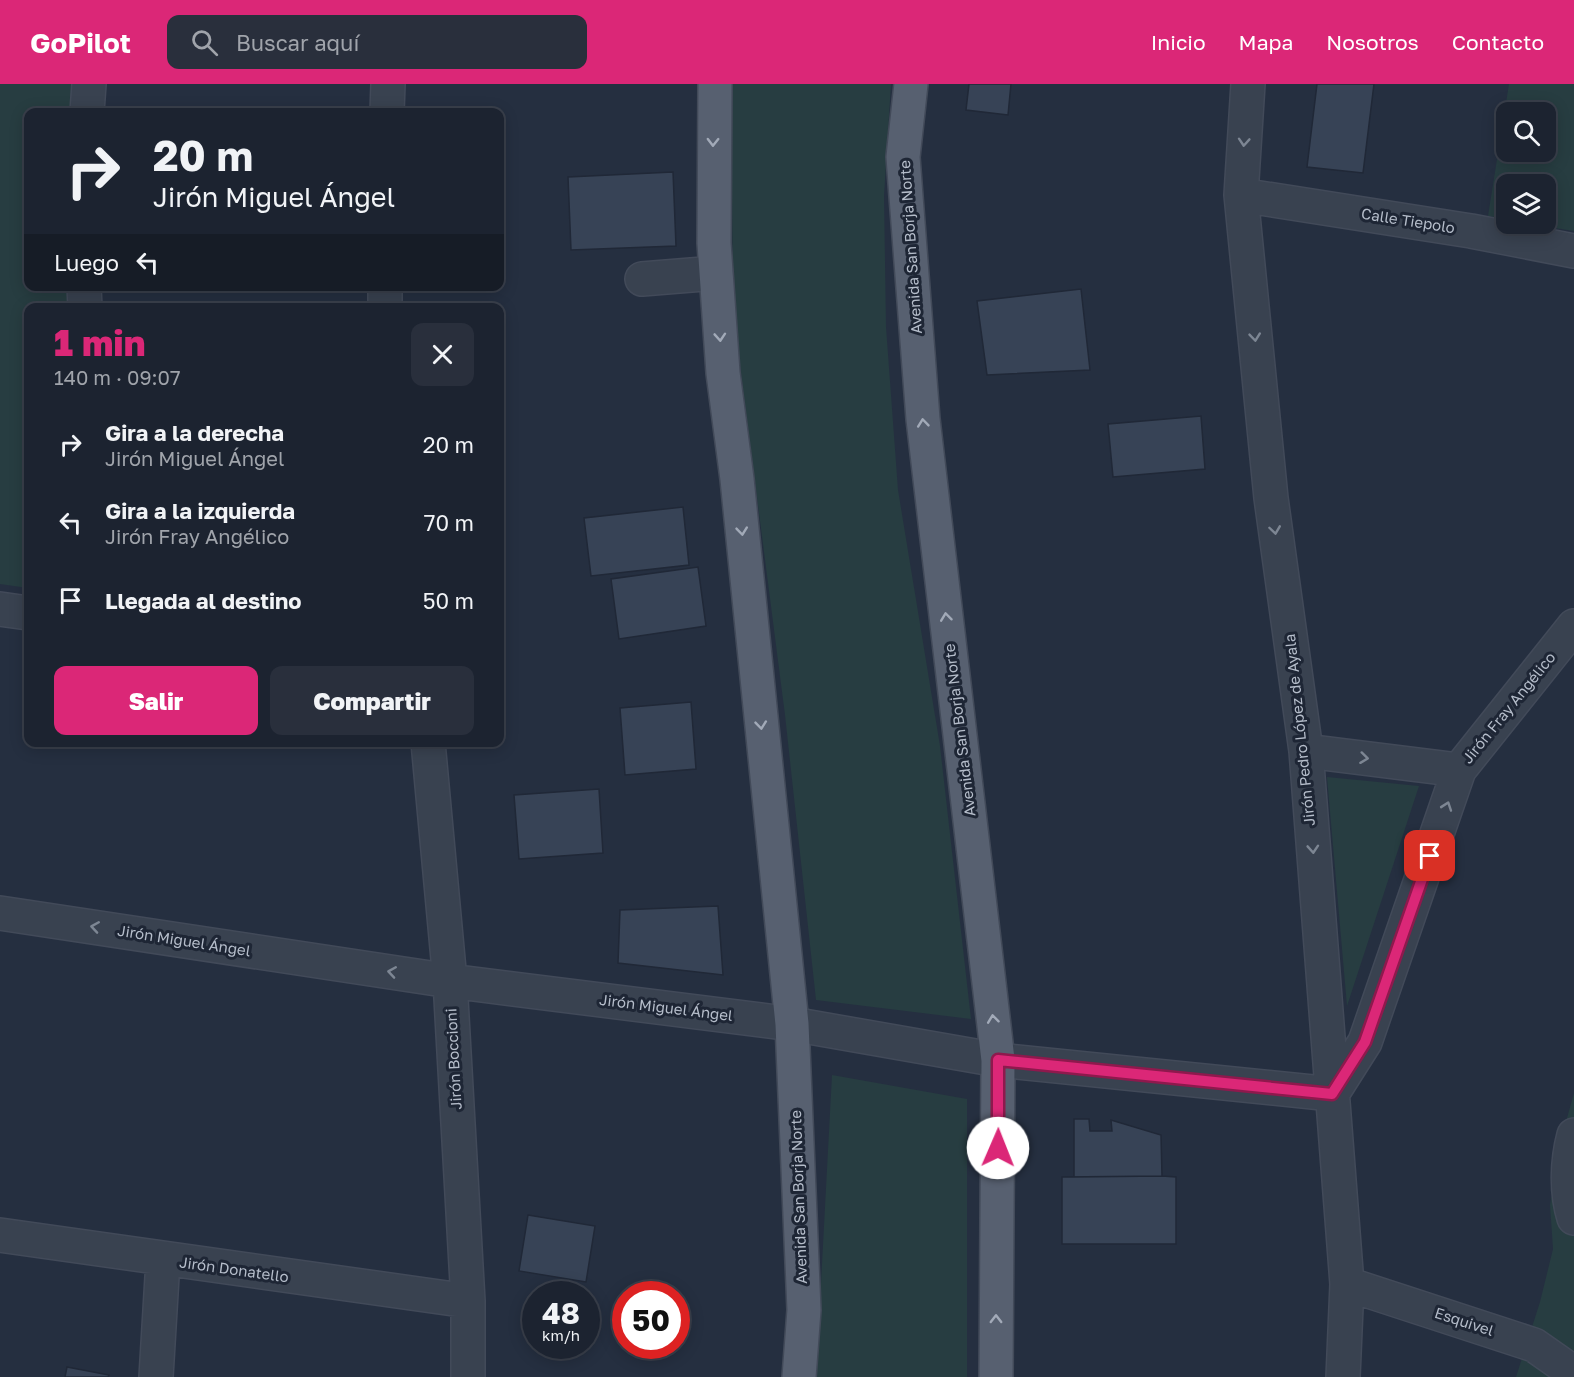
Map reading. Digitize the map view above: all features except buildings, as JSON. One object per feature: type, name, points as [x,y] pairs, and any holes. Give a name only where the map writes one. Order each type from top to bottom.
[{"type":"main road","name":"Avenida San Borja Norte","points":[[715,84],[713,164],[716,273],[723,373],[737,478],[792,1024],[804,1310],[799,1377]]},
{"type":"main road","name":"Avenida San Borja Norte","points":[[911,84],[903,157],[923,419],[998,1060],[996,1377]]},
{"type":"street","points":[[87,108],[89,84]]},
{"type":"street","points":[[387,108],[388,84]]},
{"type":"street","name":"Jirón Pedro López de Ayala","points":[[1248,84],[1241,195],[1271,498],[1306,751],[1347,1284],[1343,1377]]},
{"type":"street","name":"Calle Tiepolo","points":[[1241,195],[1471,231],[1574,251]]},
{"type":"street","points":[[642,279],[716,273]]},
{"type":"street","points":[[0,609],[24,612]]},
{"type":"street","name":"Jirón Fray Angélico","points":[[1332,1094],[1365,1042],[1459,770],[1574,626]]},
{"type":"street","name":"Jirón Boccioni","points":[[428,747],[450,981],[468,1301],[468,1377]]},
{"type":"street","points":[[1306,751],[1459,770]]},
{"type":"street","name":"Jirón Miguel Ángel","points":[[0,913],[450,981],[792,1024],[998,1060],[1332,1094]]},
{"type":"street","points":[[1574,1135],[1570,1148],[1568,1186],[1574,1218]]},
{"type":"street","name":"Jirón Donatello","points":[[0,1235],[163,1260],[468,1301]]},
{"type":"street","points":[[156,1377],[163,1260]]},
{"type":"street","name":"Esquivel","points":[[1347,1284],[1534,1345],[1574,1373]]},
{"type":"green space","points":[[0,84],[76,84],[75,108],[24,108],[24,291],[69,291],[70,303],[24,303],[24,587],[0,584]]},
{"type":"green space","points":[[731,84],[891,84],[884,196],[886,327],[898,490],[940,746],[971,1019],[816,1000],[785,715],[733,311]]},
{"type":"green space","points":[[1509,84],[1574,84],[1574,231],[1556,228],[1556,174],[1496,174],[1496,217],[1488,216],[1497,162],[1556,162],[1556,102],[1506,102]]},
{"type":"green space","points":[[1327,777],[1419,786],[1347,1006]]},
{"type":"green space","points":[[832,1075],[967,1099],[967,1377],[816,1377]]},
{"type":"green space","points":[[1574,1093],[1574,1377],[1516,1377],[1540,1302],[1553,1249],[1550,1205],[1562,1136]]},
{"type":"route","points":[[998,1148],[998,1060],[1332,1094],[1365,1042],[1430,856]]}]
